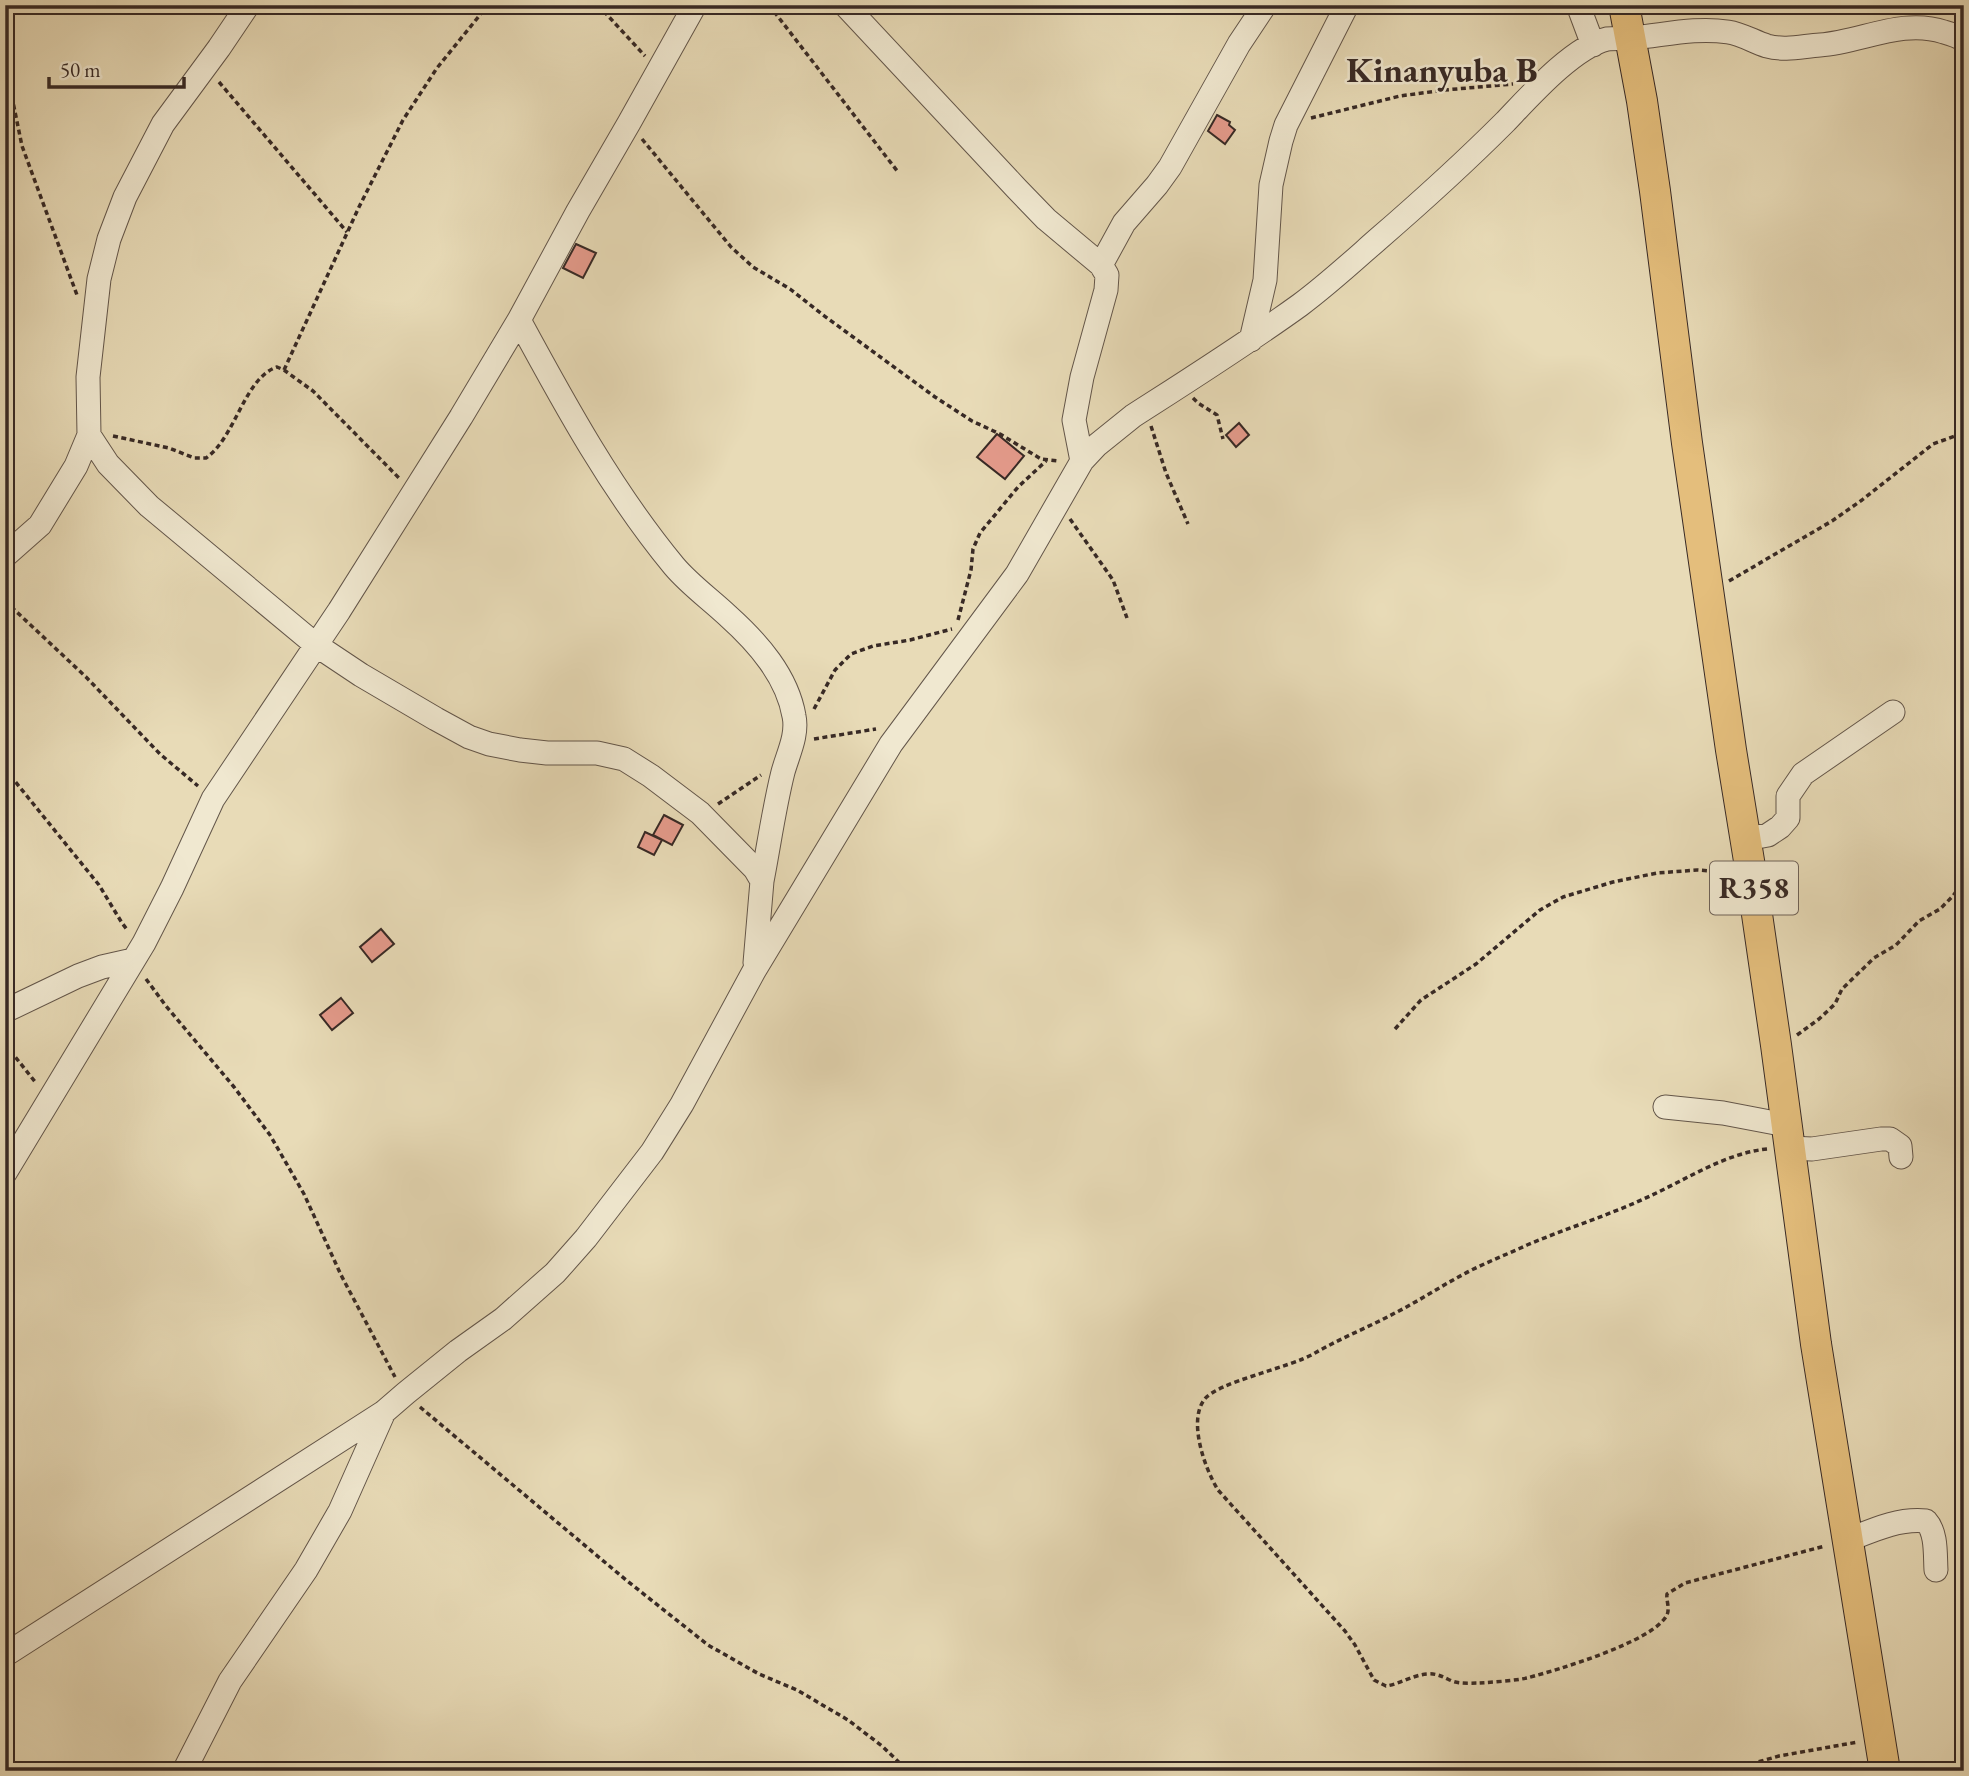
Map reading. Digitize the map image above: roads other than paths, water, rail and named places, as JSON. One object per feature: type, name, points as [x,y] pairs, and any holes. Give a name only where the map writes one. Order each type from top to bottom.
[{"type":"main road","name":"R358","points":[[1624,5],[1642,101],[1667,274],[1687,443],[1731,750],[1752,873],[1815,1344],[1885,1771]]},
{"type":"street","points":[[5,556],[40,525],[76,466],[89,435],[88,377],[99,279],[109,239],[125,197],[163,124],[248,5]]},
{"type":"street","points":[[5,1173],[138,951],[172,888],[213,799],[316,645],[519,320],[695,5]]},
{"type":"street","points":[[845,5],[1046,219],[1101,265],[1107,275],[1106,290],[1082,377],[1074,420],[1081,457]]},
{"type":"street","points":[[1101,265],[1124,223],[1170,167],[1239,44],[1265,5]]},
{"type":"street","points":[[1251,340],[1265,280],[1271,185],[1281,141],[1286,125],[1347,5]]},
{"type":"street","points":[[1578,5],[1593,45]]},
{"type":"street","points":[[5,1654],[384,1412],[458,1351],[503,1319],[555,1273],[586,1238],[652,1152],[682,1104],[754,971],[891,744],[1017,574],[1081,457],[1147,407],[1251,340],[1312,295],[1464,163],[1547,80],[1593,45],[1607,39],[1717,31],[1741,35],[1766,46],[1791,48],[1833,44],[1891,30],[1919,27],[1939,30],[1964,40]]},
{"type":"street","points":[[519,320],[551,380],[615,487],[675,567],[747,634],[773,665],[785,686],[796,724],[783,773],[762,881],[754,971]]},
{"type":"street","points":[[89,435],[108,464],[149,506],[316,645],[361,675],[477,740],[520,750],[597,753],[624,760],[651,776],[700,813],[755,869],[762,881]]},
{"type":"street","points":[[1746,839],[1768,835],[1780,827],[1788,818],[1788,796],[1803,774],[1893,712]]},
{"type":"street","points":[[5,1011],[138,951]]},
{"type":"street","points":[[1665,1107],[1723,1113],[1788,1136],[1812,1149],[1891,1139],[1900,1146],[1901,1157]]},
{"type":"street","points":[[184,1771],[230,1681],[306,1570],[340,1511],[384,1412]]},
{"type":"street","points":[[1848,1539],[1885,1525],[1926,1521],[1930,1525],[1934,1542],[1936,1570]]},
{"type":"district","name":"Kinanyuba B","points":[[1442,70]]}]
